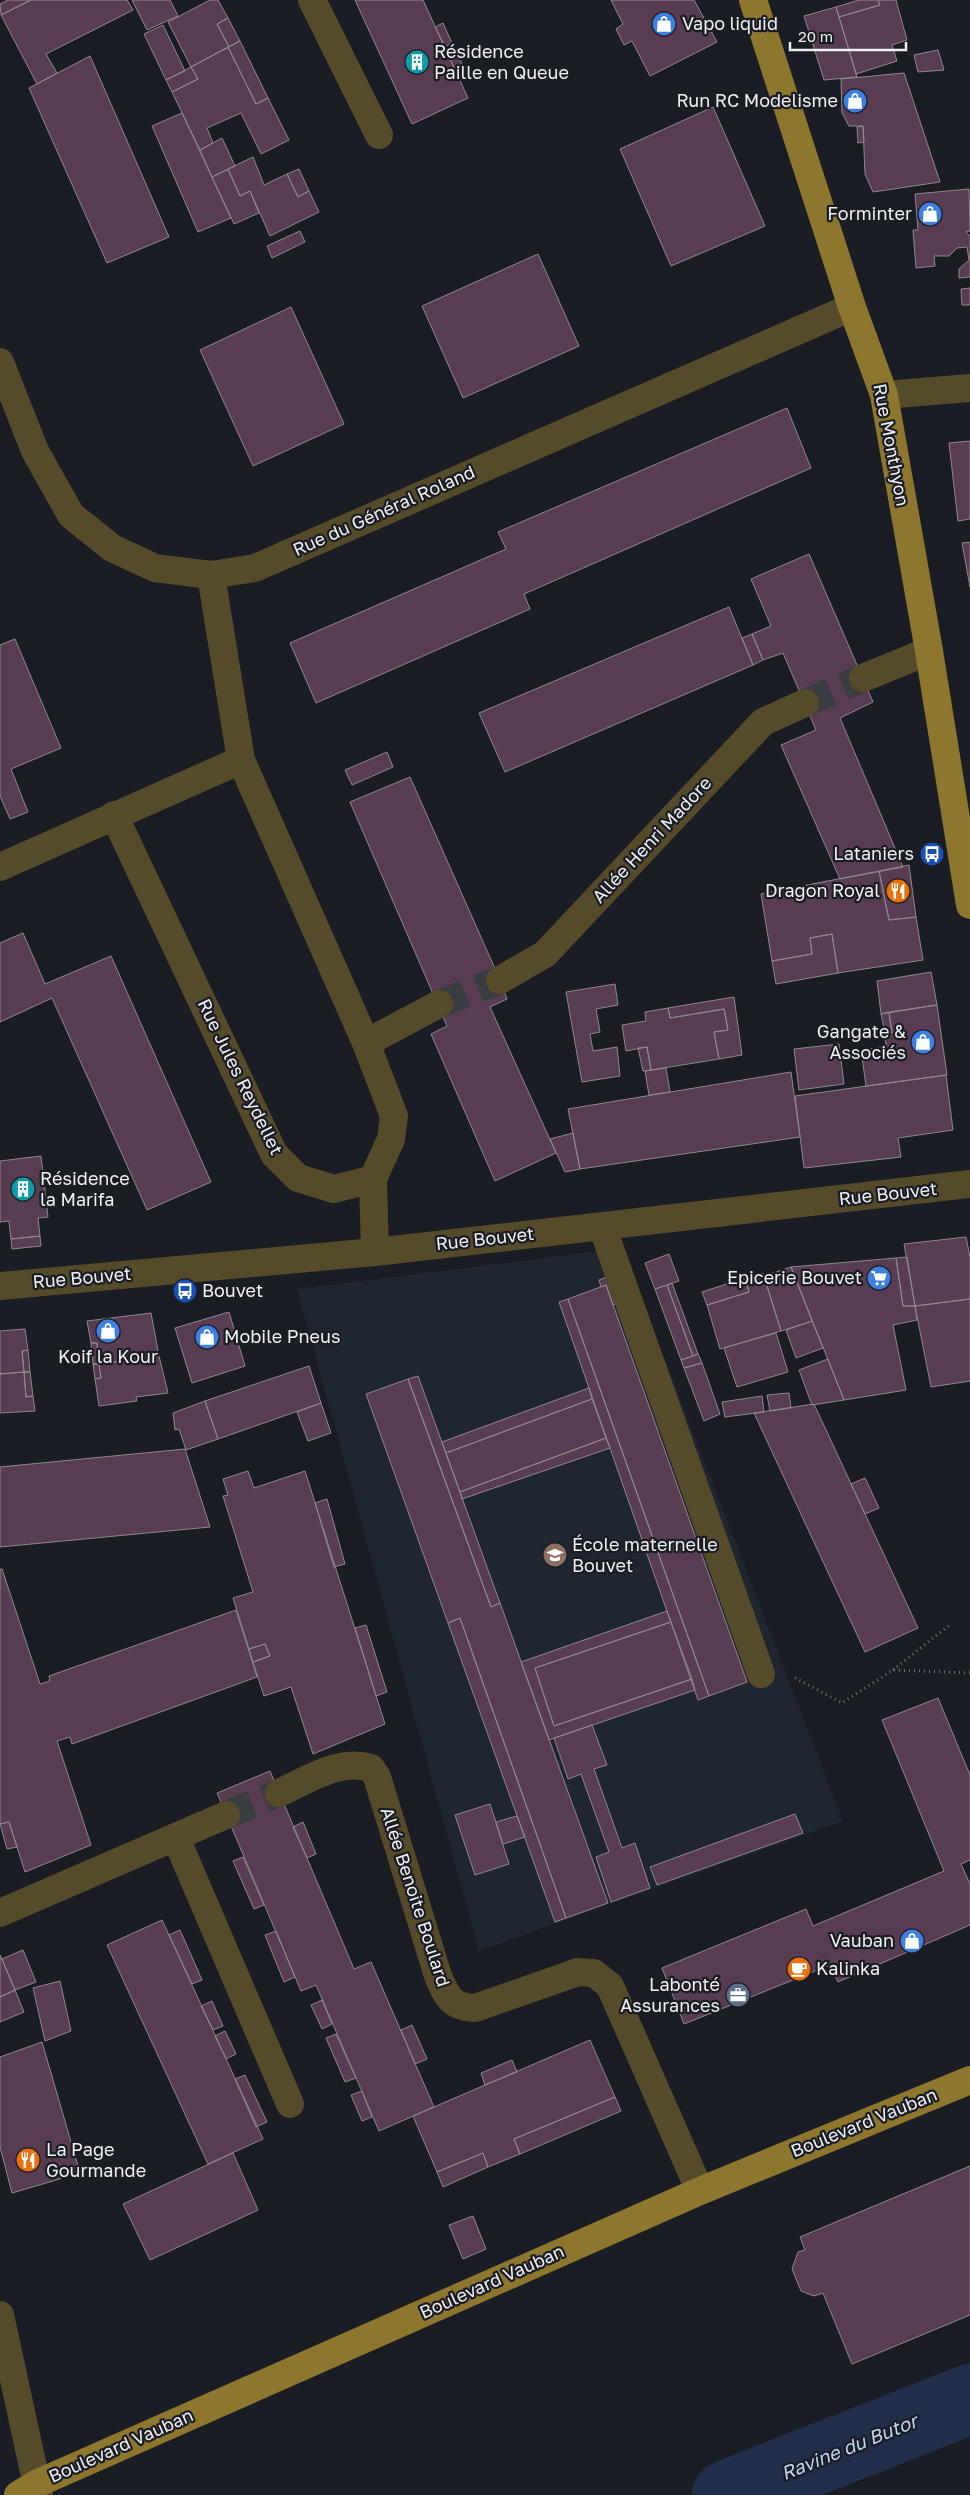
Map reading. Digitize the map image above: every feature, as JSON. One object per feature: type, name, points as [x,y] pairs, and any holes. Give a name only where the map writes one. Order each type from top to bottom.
[{"type":"main road","name":"Rue Monthyon","points":[[756,1],[852,307],[884,395],[929,651],[970,905]]},
{"type":"main road","name":"Boulevard Vauban","points":[[32,2491],[700,2191],[970,2080]]},
{"type":"street","points":[[312,0],[379,135]]},
{"type":"street","name":"Rue du Général Roland","points":[[0,362],[35,451],[71,515],[112,548],[155,568],[212,575],[255,568],[852,307]]},
{"type":"street","points":[[884,395],[970,388]]},
{"type":"street","points":[[212,575],[241,760],[366,1043],[394,1116],[391,1140],[373,1179],[375,1252]]},
{"type":"street","points":[[863,678],[929,651]]},
{"type":"street","name":"Allée Henri Madore","points":[[500,980],[545,954],[764,722],[805,703]]},
{"type":"street","points":[[0,867],[241,760]]},
{"type":"street","name":"Rue Jules Reydellet","points":[[114,815],[274,1154],[298,1178],[334,1189],[373,1179]]},
{"type":"street","points":[[366,1043],[439,1004]]},
{"type":"street","name":"Rue Bouvet","points":[[0,1286],[375,1252],[970,1184]]},
{"type":"street","points":[[602,1226],[758,1665]]},
{"type":"street","name":"Allée Benoite Boulard","points":[[279,1793],[340,1766],[358,1764],[371,1768],[377,1777],[438,1976],[446,1996],[461,2008],[475,2008],[578,1972],[594,1973],[610,1986],[700,2191]]},
{"type":"street","points":[[0,1913],[226,1815]]},
{"type":"street","points":[[176,1838],[290,2104]]},
{"type":"street","points":[[0,2314],[32,2491]]},
{"type":"path","points":[[758,1665],[842,1703],[893,1670],[951,1624]]},
{"type":"path","points":[[893,1670],[970,1673]]},
{"type":"shaded area","name":"École maternelle Bouvet","points":[[622,1248],[843,1821],[479,1951],[297,1289]]},
{"type":"building","points":[[8,0],[31,0],[1,15],[0,4]]},
{"type":"building","points":[[31,0],[127,0],[133,10],[46,54],[57,73],[37,84],[1,15]]},
{"type":"building","points":[[132,0],[170,0],[178,16],[147,30]]},
{"type":"building","points":[[210,0],[218,0],[228,18],[217,24],[229,47],[191,67],[168,22]]},
{"type":"building","name":"Résidence Paille en Queue","points":[[355,0],[423,0],[468,98],[412,124]]},
{"type":"building","points":[[611,0],[694,0],[717,42],[650,76],[632,41],[624,45],[616,29],[623,24]]},
{"type":"building","points":[[859,0],[878,0],[880,5],[839,17],[836,7]]},
{"type":"building","points":[[878,0],[896,0],[907,40],[892,45],[897,61],[856,74],[839,17],[880,5]]},
{"type":"building","points":[[836,7],[857,77],[824,80],[804,16]]},
{"type":"building","points":[[228,18],[240,41],[229,47],[217,24]]},
{"type":"building","points":[[443,23],[452,43],[445,47],[435,27]]},
{"type":"building","points":[[163,25],[185,71],[166,80],[144,34]]},
{"type":"building","points":[[240,41],[268,98],[256,104],[228,47]]},
{"type":"building","points":[[228,47],[256,104],[268,98],[289,140],[261,154],[241,113],[207,128],[213,143],[200,150],[172,92],[198,79],[191,67]]},
{"type":"building","points":[[938,50],[944,70],[918,72],[914,55]]},
{"type":"building","points":[[458,55],[467,76],[460,79],[450,59]]},
{"type":"building","points":[[90,56],[169,237],[107,263],[29,88]]},
{"type":"building","points":[[191,67],[198,79],[172,92],[166,80]]},
{"type":"building","points":[[904,73],[940,182],[873,192],[865,174],[863,126],[849,126],[842,113],[841,79]]},
{"type":"building","points":[[713,107],[765,226],[671,266],[620,149]]},
{"type":"building","points":[[182,113],[231,218],[198,232],[152,126]]},
{"type":"building","points":[[863,126],[864,142],[858,143],[857,127]]},
{"type":"building","points":[[222,138],[235,166],[212,177],[200,150]]},
{"type":"building","points":[[253,157],[264,185],[287,174],[298,197],[309,191],[319,212],[270,236],[250,191],[240,196],[228,169]]},
{"type":"building","points":[[228,169],[240,196],[250,191],[259,213],[234,224],[212,177]]},
{"type":"building","points":[[299,169],[309,191],[298,197],[287,174]]},
{"type":"building","points":[[969,189],[970,231],[966,232],[970,236],[970,277],[959,278],[959,269],[969,260],[967,247],[957,248],[949,256],[934,256],[935,266],[916,268],[913,230],[918,230],[915,194]]},
{"type":"building","points":[[300,231],[305,242],[272,258],[267,246]]},
{"type":"building","points":[[538,254],[579,346],[463,398],[422,306]]},
{"type":"building","points":[[970,288],[970,305],[962,305],[961,289]]},
{"type":"building","points":[[291,307],[344,424],[253,466],[200,350]]},
{"type":"building","points":[[787,408],[811,468],[524,594],[530,609],[316,703],[290,643],[506,549],[498,532]]},
{"type":"building","points":[[970,441],[970,519],[958,521],[949,443]]},
{"type":"building","points":[[970,542],[970,587],[962,543]]},
{"type":"building","points":[[809,554],[873,702],[840,718],[903,867],[840,879],[781,745],[816,730],[783,653],[763,660],[752,634],[771,626],[751,579]]},
{"type":"building","points":[[729,607],[753,665],[505,772],[479,713]]},
{"type":"building","points":[[752,634],[763,660],[753,665],[742,638]]},
{"type":"building","points":[[15,639],[61,748],[11,769],[28,812],[10,819],[0,796],[0,645]]},
{"type":"building","points":[[387,752],[393,767],[352,785],[345,770]]},
{"type":"building","points":[[410,777],[500,980],[507,999],[490,1007],[556,1153],[495,1181],[431,1034],[447,1026],[350,802]]},
{"type":"building","points":[[909,865],[916,917],[889,920],[879,871]]},
{"type":"building","points":[[879,871],[889,920],[916,917],[923,960],[838,973],[832,934],[810,938],[812,954],[772,961],[761,894]]},
{"type":"building","points":[[23,933],[45,984],[111,956],[211,1182],[147,1210],[52,998],[0,1022],[0,943]]},
{"type":"building","points":[[832,934],[838,973],[776,984],[772,961],[812,954],[810,938]]},
{"type":"building","points":[[931,972],[937,1005],[881,1014],[877,981]]},
{"type":"building","points":[[615,984],[618,1005],[596,1009],[600,1032],[590,1034],[593,1051],[617,1047],[620,1076],[582,1082],[566,992]]},
{"type":"building","points":[[734,997],[742,1055],[719,1059],[714,1032],[728,1030],[724,1009],[670,1018],[668,1008]]},
{"type":"building","points":[[937,1005],[947,1075],[866,1086],[861,1050],[886,1047],[885,1033],[892,1033],[889,1012]]},
{"type":"building","points":[[668,1008],[670,1018],[724,1009],[728,1030],[714,1032],[719,1059],[651,1070],[647,1047],[626,1051],[622,1025],[646,1021],[645,1012]]},
{"type":"building","points":[[889,1012],[892,1033],[885,1033],[881,1014]]},
{"type":"building","points":[[839,1044],[844,1084],[799,1090],[794,1049]]},
{"type":"building","points":[[647,1047],[651,1070],[643,1071],[638,1048]]},
{"type":"building","points":[[666,1068],[670,1092],[649,1095],[645,1071]]},
{"type":"building","points":[[791,1072],[800,1137],[580,1169],[568,1109]]},
{"type":"building","points":[[946,1075],[953,1130],[898,1138],[901,1157],[804,1168],[795,1096]]},
{"type":"building","points":[[573,1133],[580,1169],[565,1172],[550,1139]]},
{"type":"building","name":"Résidence la Marifa","points":[[41,1156],[48,1217],[38,1218],[40,1236],[11,1239],[9,1221],[0,1222],[0,1161]]},
{"type":"building","points":[[40,1236],[41,1246],[12,1249],[11,1239]]},
{"type":"building","points":[[966,1237],[970,1257],[970,1299],[915,1306],[904,1244]]},
{"type":"building","points":[[669,1254],[679,1281],[655,1289],[645,1263]]},
{"type":"building","points":[[907,1257],[915,1306],[903,1306],[896,1258]]},
{"type":"building","points":[[896,1258],[903,1306],[915,1306],[917,1320],[893,1325],[906,1390],[844,1400],[791,1267]]},
{"type":"building","points":[[791,1267],[812,1321],[781,1331],[764,1276]]},
{"type":"building","points":[[763,1273],[781,1331],[720,1349],[707,1305],[749,1292],[745,1278]]},
{"type":"building","points":[[615,1274],[625,1301],[613,1305],[606,1285],[601,1287],[599,1280]]},
{"type":"building","points":[[745,1278],[749,1292],[707,1305],[702,1292]]},
{"type":"building","points":[[672,1283],[698,1354],[693,1356],[667,1285]]},
{"type":"building","points":[[606,1285],[747,1682],[709,1696],[568,1299]]},
{"type":"building","points":[[667,1285],[693,1356],[681,1360],[655,1289]]},
{"type":"building","points":[[568,1299],[709,1696],[698,1700],[559,1302]]},
{"type":"building","points":[[970,1299],[970,1381],[931,1387],[915,1306]]},
{"type":"building","points":[[229,1312],[245,1366],[192,1383],[175,1328]]},
{"type":"building","points":[[151,1313],[159,1356],[99,1364],[97,1343],[91,1343],[87,1321]]},
{"type":"building","points":[[812,1321],[823,1348],[796,1358],[786,1330]]},
{"type":"building","points":[[25,1329],[28,1350],[22,1351],[24,1372],[0,1374],[0,1331]]},
{"type":"building","points":[[776,1333],[788,1372],[737,1387],[724,1348]]},
{"type":"building","points":[[91,1343],[97,1343],[99,1364],[93,1364]]},
{"type":"building","points":[[28,1350],[30,1372],[24,1372],[22,1351]]},
{"type":"building","points":[[698,1354],[702,1363],[684,1368],[681,1360]]},
{"type":"building","points":[[159,1356],[168,1393],[136,1397],[137,1401],[99,1406],[95,1379],[101,1378],[99,1364]]},
{"type":"building","points":[[828,1359],[844,1400],[812,1405],[799,1370]]},
{"type":"building","points":[[702,1363],[720,1414],[704,1421],[684,1368]]},
{"type":"building","points":[[93,1364],[99,1364],[101,1378],[95,1379]]},
{"type":"building","points":[[309,1366],[321,1403],[218,1439],[205,1401]]},
{"type":"building","points":[[24,1372],[30,1372],[33,1396],[26,1397]]},
{"type":"building","points":[[24,1372],[26,1397],[33,1396],[35,1411],[0,1413],[0,1374]]},
{"type":"building","points":[[418,1376],[500,1603],[491,1607],[408,1379]]},
{"type":"building","points":[[408,1379],[491,1607],[500,1603],[608,1903],[566,1918],[460,1618],[448,1623],[366,1394]]},
{"type":"building","points":[[589,1388],[592,1399],[446,1453],[442,1442]]},
{"type":"building","points":[[789,1393],[791,1408],[770,1411],[767,1395]]},
{"type":"building","points":[[762,1396],[764,1412],[725,1417],[722,1402]]},
{"type":"building","points":[[592,1399],[606,1438],[460,1492],[446,1453]]},
{"type":"building","points":[[205,1401],[218,1439],[186,1450],[179,1429],[175,1430],[173,1413]]},
{"type":"building","points":[[321,1403],[331,1433],[308,1441],[297,1412]]},
{"type":"building","points":[[814,1404],[918,1628],[865,1652],[754,1413]]},
{"type":"building","points":[[606,1438],[610,1448],[462,1499],[460,1492]]},
{"type":"building","points":[[185,1449],[210,1527],[0,1547],[0,1467]]},
{"type":"building","points":[[248,1471],[254,1488],[305,1471],[385,1724],[313,1754],[291,1687],[264,1696],[253,1662],[270,1656],[265,1644],[249,1649],[233,1598],[253,1592],[223,1496],[228,1495],[223,1479]]},
{"type":"building","points":[[865,1478],[879,1508],[865,1514],[851,1484]]},
{"type":"building","points":[[327,1499],[345,1564],[334,1567],[315,1503]]},
{"type":"building","points":[[0,1569],[2,1569],[40,1684],[50,1681],[49,1676],[236,1610],[257,1677],[72,1744],[70,1737],[57,1741],[91,1845],[25,1872],[9,1822],[0,1824]]},
{"type":"building","points":[[667,1611],[671,1622],[535,1668],[554,1726],[692,1679],[695,1690],[549,1740],[521,1662]]},
{"type":"building","points":[[460,1618],[566,1918],[555,1922],[448,1623]]},
{"type":"building","points":[[671,1622],[692,1679],[554,1726],[535,1668]]},
{"type":"building","points":[[366,1625],[387,1692],[376,1696],[355,1628]]},
{"type":"building","points":[[265,1644],[270,1656],[253,1662],[249,1649]]},
{"type":"building","points":[[938,1698],[970,1775],[970,1860],[961,1864],[970,1884],[970,1925],[838,1982],[830,1965],[684,2024],[662,1968],[806,1909],[813,1926],[944,1871],[882,1720]]},
{"type":"building","points":[[592,1725],[607,1765],[594,1769],[622,1848],[635,1843],[650,1888],[611,1902],[596,1857],[609,1852],[581,1774],[568,1779],[554,1738]]},
{"type":"building","points":[[270,1771],[354,1969],[371,1962],[434,2107],[379,2131],[316,1985],[301,1991],[217,1793]]},
{"type":"building","points":[[490,1804],[509,1864],[475,1875],[455,1815]]},
{"type":"building","points":[[795,1814],[803,1833],[657,1885],[650,1867]]},
{"type":"building","points":[[517,1816],[525,1837],[503,1844],[496,1822]]},
{"type":"building","points":[[9,1822],[17,1847],[7,1849],[0,1824]]},
{"type":"building","points":[[303,1822],[316,1854],[307,1858],[293,1827]]},
{"type":"building","points":[[243,1857],[264,1905],[254,1909],[233,1861]]},
{"type":"building","points":[[162,1920],[263,2139],[208,2164],[107,1945]]},
{"type":"building","points":[[180,1930],[202,1980],[192,1984],[169,1935]]},
{"type":"building","points":[[276,1931],[295,1977],[284,1982],[265,1935]]},
{"type":"building","points":[[23,1950],[36,1982],[15,1990],[2,1959]]},
{"type":"building","points":[[0,1955],[15,1990],[0,1997]]},
{"type":"building","points":[[60,1981],[71,2031],[45,2041],[33,1988]]},
{"type":"building","points":[[15,1990],[24,2012],[0,2022],[0,1997]]},
{"type":"building","points":[[322,2000],[332,2024],[322,2029],[311,2005]]},
{"type":"building","points":[[212,2001],[223,2026],[213,2030],[201,2006]]},
{"type":"building","points":[[412,2025],[427,2059],[415,2064],[401,2030]]},
{"type":"building","points":[[225,2031],[236,2054],[226,2059],[215,2036]]},
{"type":"building","points":[[336,2034],[356,2078],[345,2082],[326,2038]]},
{"type":"building","points":[[590,2040],[615,2097],[514,2139],[520,2154],[488,2167],[483,2153],[437,2172],[413,2116]]},
{"type":"building","points":[[42,2042],[80,2173],[12,2193],[0,2147],[0,2057]]},
{"type":"building","points":[[512,2060],[517,2072],[485,2085],[481,2073]]},
{"type":"building","points":[[245,2075],[267,2122],[256,2127],[235,2079]]},
{"type":"building","points":[[362,2091],[372,2117],[362,2121],[351,2095]]},
{"type":"building","points":[[615,2097],[621,2111],[520,2154],[514,2139]]},
{"type":"building","points":[[233,2153],[258,2210],[150,2260],[123,2204]]},
{"type":"building","points":[[483,2153],[488,2167],[443,2187],[437,2172]]},
{"type":"building","points":[[970,2166],[970,2315],[852,2364],[823,2293],[814,2296],[801,2291],[792,2269],[798,2252],[805,2250],[800,2237]]},
{"type":"building","points":[[473,2216],[486,2249],[463,2259],[449,2225]]},
{"type":"waterway","name":"Ravine du Butor","points":[[727,2495],[970,2399]]},
{"type":"tunnel","points":[[805,703],[863,678]]},
{"type":"tunnel","points":[[439,1004],[500,980]]},
{"type":"tunnel","points":[[226,1815],[279,1793]]},
{"type":"place","name":"Vapo liquid","points":[[664,24]]},
{"type":"place","name":"Résidence Paille en Queue","points":[[417,62]]},
{"type":"place","name":"Run RC Modelisme","points":[[855,101]]},
{"type":"place","name":"Forminter","points":[[930,214]]},
{"type":"place","name":"Lataniers","points":[[932,854]]},
{"type":"place","name":"Dragon Royal","points":[[898,891]]},
{"type":"place","name":"Gangate & Associés","points":[[923,1042]]},
{"type":"place","name":"Résidence la Marifa","points":[[23,1189]]},
{"type":"place","name":"Epicerie Bouvet","points":[[879,1278]]},
{"type":"place","name":"Bouvet","points":[[185,1291]]},
{"type":"place","name":"Koif la Kour","points":[[108,1331]]},
{"type":"place","name":"Mobile Pneus","points":[[207,1337]]},
{"type":"place","name":"École maternelle Bouvet","points":[[555,1555]]},
{"type":"place","name":"Vauban","points":[[912,1941]]},
{"type":"place","name":"Kalinka","points":[[799,1969]]},
{"type":"place","name":"Labonté Assurances","points":[[738,1995]]},
{"type":"place","name":"La Page Gourmande","points":[[28,2160]]}]
